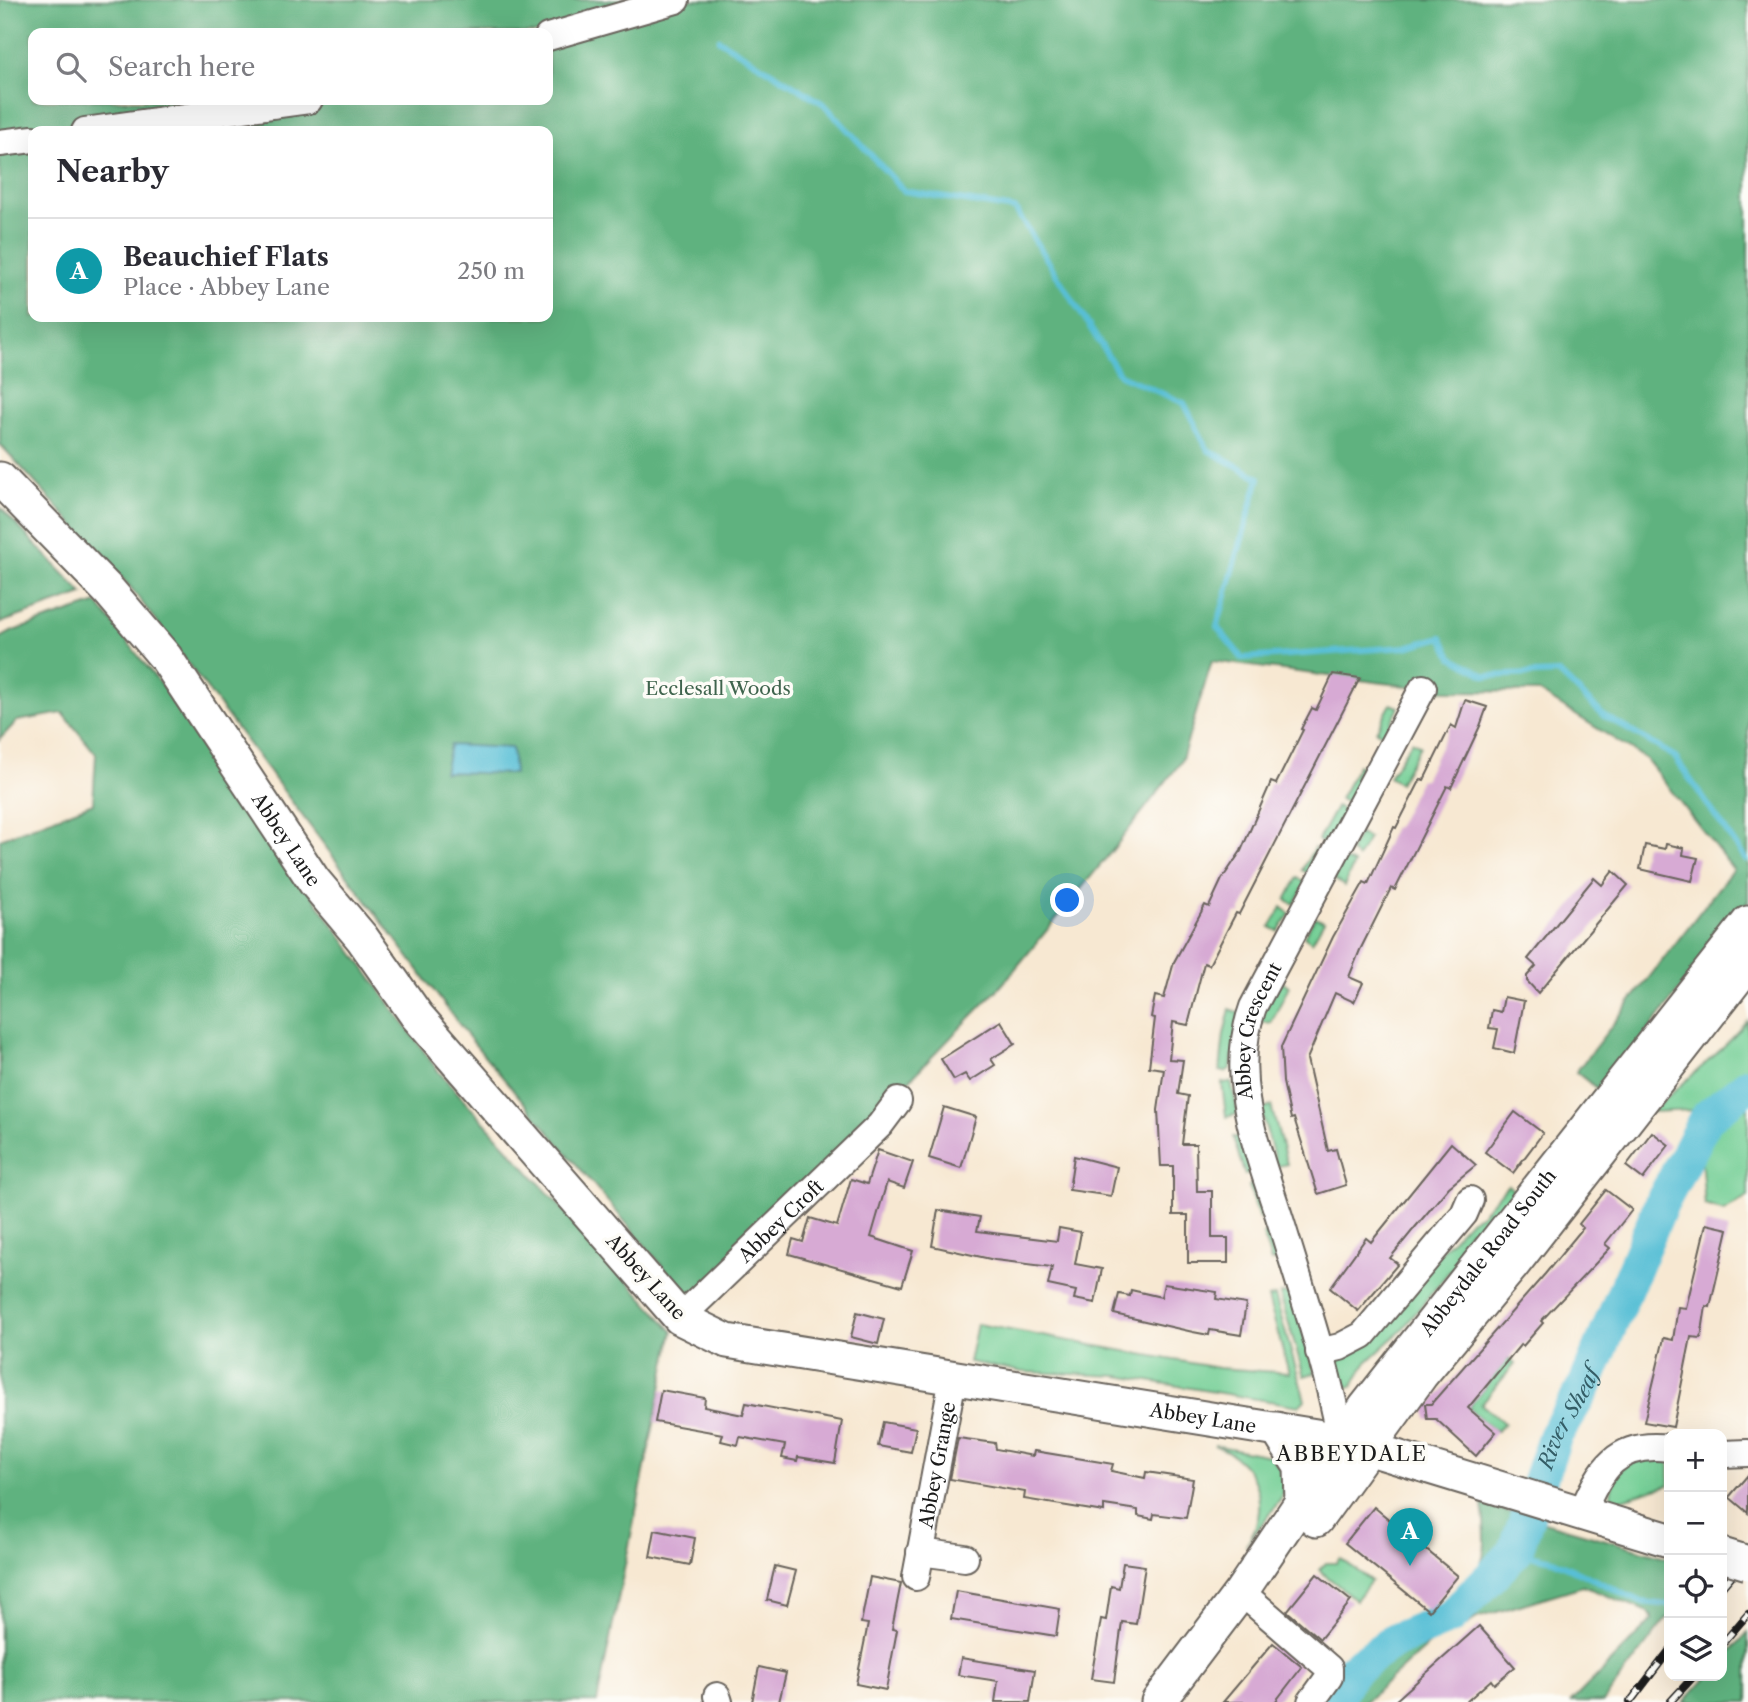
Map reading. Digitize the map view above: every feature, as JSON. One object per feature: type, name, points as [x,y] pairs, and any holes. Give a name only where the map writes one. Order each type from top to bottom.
[{"type":"main road","name":"Abbey Lane","points":[[0,480],[109,591],[166,658],[314,881],[362,938],[417,1016],[680,1318],[727,1341],[806,1351],[953,1378],[1277,1429],[1354,1445],[1664,1538]]},
{"type":"main road","name":"Abbeydale Road South","points":[[1158,1702],[1241,1592],[1302,1503],[1354,1445],[1748,923]]},
{"type":"main road","name":"Abbeydale Road South","points":[[1241,1592],[1293,1551],[1354,1445],[1404,1398],[1527,1247],[1748,964]]},
{"type":"main road","points":[[1404,1398],[1409,1433],[1424,1467]]},
{"type":"main road","points":[[1277,1429],[1301,1467],[1304,1492],[1302,1503]]},
{"type":"main road","points":[[1727,1557],[1748,1563]]},
{"type":"street","points":[[553,36],[676,0]]},
{"type":"street","points":[[121,126],[273,105]]},
{"type":"street","points":[[0,143],[28,139]]},
{"type":"street","name":"Abbey Crescent","points":[[1354,1445],[1319,1352],[1246,1102],[1242,1071],[1246,1032],[1253,1007],[1423,688]]},
{"type":"street","name":"Abbey Croft","points":[[680,1318],[889,1130],[898,1101]]},
{"type":"street","points":[[1319,1352],[1340,1347],[1363,1335],[1464,1214],[1470,1200]]},
{"type":"street","name":"Abbey Grange","points":[[953,1378],[918,1564],[965,1558]]},
{"type":"street","points":[[1572,1510],[1624,1452],[1639,1446],[1664,1448]]},
{"type":"street","points":[[1727,1454],[1748,1453]]},
{"type":"street","points":[[1241,1592],[1329,1668],[1329,1677],[1311,1702]]},
{"type":"green space","name":"Ecclesall Woods","points":[[0,0],[1748,0],[1748,901],[1601,1092],[1576,1072],[1733,869],[1646,759],[1539,692],[1445,691],[1212,661],[1181,762],[1112,851],[1002,985],[693,1302],[471,1040],[131,588],[0,444]]},
{"type":"green space","points":[[0,507],[83,594],[0,623]]},
{"type":"green space","points":[[97,603],[166,691],[438,1071],[673,1331],[597,1702],[0,1702],[0,839],[93,803],[96,754],[63,713],[17,721],[0,739],[0,638],[13,631]]},
{"type":"green space","points":[[1391,704],[1399,707],[1384,735],[1376,731]]},
{"type":"green space","points":[[1412,741],[1420,746],[1399,783],[1389,777]]},
{"type":"green space","points":[[1358,765],[1367,770],[1348,803],[1340,799]]},
{"type":"green space","points":[[1337,806],[1344,811],[1325,845],[1318,840]]},
{"type":"green space","points":[[1359,834],[1369,838],[1357,858],[1350,851]]},
{"type":"green space","points":[[1314,848],[1322,853],[1309,874],[1302,870]]},
{"type":"green space","points":[[1344,860],[1354,864],[1344,886],[1334,879]]},
{"type":"green space","points":[[1298,877],[1306,883],[1294,904],[1286,900]]},
{"type":"green space","points":[[1282,907],[1290,914],[1278,931],[1270,927]]},
{"type":"green space","points":[[1315,917],[1324,921],[1312,942],[1304,936]]},
{"type":"green space","points":[[1281,981],[1289,986],[1271,1023],[1261,1022],[1263,1008]]},
{"type":"green space","points":[[1230,1009],[1239,1013],[1231,1068],[1225,1072],[1220,1071]]},
{"type":"green space","points":[[1748,1021],[1748,1197],[1724,1211],[1705,1205],[1697,1110],[1651,1112],[1725,1046]]},
{"type":"green space","points":[[1231,1082],[1238,1114],[1226,1117],[1222,1083]]},
{"type":"green space","points":[[1271,1106],[1287,1164],[1279,1166],[1276,1164],[1261,1110]]},
{"type":"green space","points":[[1233,1137],[1242,1137],[1252,1173],[1245,1175]]},
{"type":"green space","points":[[1253,1183],[1259,1186],[1268,1216],[1259,1219],[1249,1186]]},
{"type":"green space","points":[[1508,1185],[1514,1191],[1478,1236],[1470,1230],[1458,1246],[1465,1252],[1401,1331],[1365,1364],[1352,1387],[1343,1386],[1337,1370],[1340,1359],[1471,1219],[1480,1215]]},
{"type":"green space","points":[[1272,1231],[1280,1259],[1271,1262],[1263,1234]]},
{"type":"green space","points":[[1285,1293],[1292,1297],[1315,1373],[1304,1376],[1280,1294]]},
{"type":"green space","points":[[1275,1296],[1305,1400],[1299,1406],[1118,1376],[1023,1372],[969,1362],[977,1324],[1218,1368],[1289,1373],[1268,1298]]},
{"type":"green space","points":[[1508,1358],[1515,1364],[1481,1404],[1504,1423],[1496,1432],[1468,1408]]},
{"type":"green space","points":[[1214,1445],[1270,1456],[1285,1474],[1281,1499],[1245,1546],[1254,1531],[1258,1516],[1256,1487],[1251,1474],[1241,1462]]},
{"type":"green space","points":[[1664,1460],[1664,1486],[1612,1502],[1613,1486],[1618,1475],[1632,1462]]},
{"type":"green space","points":[[1482,1504],[1664,1557],[1664,1622],[1603,1702],[1571,1702],[1653,1619],[1649,1612],[1583,1586],[1477,1618],[1460,1629],[1436,1611],[1465,1587],[1480,1566],[1484,1555]]},
{"type":"green space","points":[[1340,1558],[1371,1581],[1356,1600],[1319,1570],[1326,1563],[1336,1563]]},
{"type":"green space","points":[[1425,1622],[1438,1636],[1365,1702],[1321,1702],[1351,1663],[1374,1641],[1402,1626]]},
{"type":"green space","points":[[1748,1632],[1748,1702],[1684,1702],[1703,1681],[1727,1681],[1727,1655]]},
{"type":"water","points":[[450,745],[512,748],[514,774],[444,772]]},
{"type":"building","points":[[1333,674],[1360,678],[1239,914],[1236,913],[1209,965],[1204,963],[1188,1025],[1173,1022],[1169,1059],[1183,1060],[1178,1094],[1188,1096],[1182,1144],[1196,1144],[1197,1191],[1212,1191],[1212,1238],[1228,1238],[1228,1263],[1188,1263],[1188,1215],[1173,1215],[1173,1166],[1161,1166],[1158,1110],[1164,1069],[1149,1067],[1155,1018],[1151,1017],[1155,996],[1164,998],[1174,962],[1205,905],[1209,907],[1222,879],[1241,851],[1271,782],[1276,784],[1303,730],[1301,729],[1312,708],[1316,710]]},
{"type":"building","points":[[1465,700],[1487,707],[1480,726],[1451,788],[1447,786],[1395,890],[1391,888],[1360,950],[1349,977],[1363,983],[1354,1002],[1335,993],[1307,1059],[1328,1151],[1336,1149],[1346,1185],[1318,1194],[1294,1118],[1291,1119],[1283,1082],[1281,1047],[1333,937],[1364,882],[1368,884],[1394,827],[1396,828],[1421,779],[1424,780],[1451,725],[1456,728]]},
{"type":"building","points":[[1666,844],[1684,848],[1683,855],[1698,858],[1692,881],[1640,869],[1645,845],[1665,849]]},
{"type":"building","points":[[1613,871],[1628,885],[1538,993],[1527,981],[1527,976],[1536,966],[1528,959],[1594,878],[1602,885]]},
{"type":"building","points":[[1504,997],[1524,1001],[1514,1053],[1494,1048],[1498,1029],[1489,1028],[1492,1010],[1501,1012]]},
{"type":"building","points":[[1001,1021],[1015,1044],[991,1059],[995,1065],[970,1081],[965,1074],[954,1080],[941,1059]]},
{"type":"building","points":[[944,1107],[976,1117],[961,1168],[929,1158]]},
{"type":"building","points":[[1515,1112],[1543,1133],[1513,1173],[1485,1152]]},
{"type":"building","points":[[1652,1132],[1669,1145],[1643,1179],[1626,1166]]},
{"type":"building","points":[[1451,1143],[1476,1165],[1449,1187],[1390,1258],[1398,1264],[1358,1311],[1330,1288],[1366,1238],[1371,1242]]},
{"type":"building","points":[[878,1150],[913,1162],[904,1188],[887,1182],[871,1237],[913,1251],[902,1286],[789,1254],[793,1239],[803,1242],[810,1218],[837,1226],[851,1179],[867,1184]]},
{"type":"building","points":[[1074,1156],[1117,1167],[1111,1196],[1069,1190]]},
{"type":"building","points":[[1606,1190],[1632,1210],[1605,1244],[1610,1248],[1541,1321],[1543,1323],[1523,1346],[1521,1344],[1468,1408],[1496,1432],[1476,1456],[1436,1419],[1427,1419],[1425,1404],[1431,1404],[1545,1274],[1583,1228],[1579,1224]]},
{"type":"building","points":[[938,1210],[980,1217],[977,1231],[1057,1241],[1059,1228],[1081,1232],[1075,1264],[1102,1269],[1095,1303],[1074,1299],[1076,1291],[1048,1285],[1052,1267],[995,1260],[932,1246]]},
{"type":"building","points":[[1706,1224],[1728,1229],[1710,1307],[1706,1306],[1701,1338],[1691,1337],[1673,1427],[1644,1422],[1664,1338],[1673,1340],[1678,1307],[1686,1308]]},
{"type":"building","points":[[1164,1284],[1217,1292],[1216,1299],[1246,1304],[1241,1335],[1210,1330],[1209,1335],[1114,1314],[1119,1294],[1130,1296],[1131,1290],[1161,1297]]},
{"type":"building","points":[[857,1312],[884,1319],[878,1344],[851,1337]]},
{"type":"building","points":[[661,1390],[705,1398],[704,1407],[743,1415],[746,1403],[842,1421],[835,1463],[798,1457],[797,1461],[782,1458],[785,1445],[740,1437],[738,1445],[721,1441],[723,1434],[655,1422]]},
{"type":"building","points":[[883,1422],[916,1428],[911,1452],[878,1446]]},
{"type":"building","points":[[958,1438],[995,1443],[996,1449],[1033,1456],[1034,1451],[1113,1464],[1111,1471],[1145,1478],[1146,1472],[1193,1479],[1186,1518],[1154,1514],[1153,1519],[1138,1516],[1138,1510],[1104,1505],[1104,1512],[1024,1499],[1025,1492],[950,1479]]},
{"type":"building","points":[[1748,1475],[1748,1513],[1729,1497]]},
{"type":"building","points":[[1374,1507],[1458,1576],[1429,1611],[1345,1543]]},
{"type":"building","points":[[655,1530],[695,1538],[690,1565],[650,1557]]},
{"type":"building","points":[[1123,1563],[1145,1566],[1136,1624],[1122,1622],[1114,1682],[1091,1679],[1101,1619],[1106,1620],[1111,1586],[1119,1588]]},
{"type":"building","points":[[775,1566],[796,1571],[787,1605],[767,1600]]},
{"type":"building","points":[[1317,1574],[1351,1601],[1320,1639],[1287,1611]]},
{"type":"building","points":[[870,1577],[901,1583],[892,1629],[897,1630],[886,1690],[856,1684],[868,1624],[861,1623]]},
{"type":"building","points":[[956,1591],[1060,1609],[1056,1636],[951,1619]]},
{"type":"building","points":[[1479,1626],[1515,1667],[1494,1684],[1491,1680],[1466,1702],[1394,1702]]},
{"type":"building","points":[[1273,1643],[1302,1667],[1275,1702],[1223,1702]]},
{"type":"building","points":[[961,1658],[1035,1670],[1030,1702],[995,1702],[998,1681],[958,1675]]},
{"type":"building","points":[[759,1667],[786,1673],[779,1702],[752,1702]]},
{"type":"waterway","points":[[719,40],[824,104],[904,191],[1015,209],[1120,375],[1184,403],[1208,450],[1259,478],[1217,627],[1242,658],[1406,647],[1442,637],[1452,657],[1486,676],[1559,673],[1603,715],[1674,756],[1746,860]]},
{"type":"waterway","name":"River Sheaf","points":[[1334,1702],[1351,1671],[1394,1641],[1451,1617],[1515,1552],[1555,1436],[1584,1388],[1661,1204],[1706,1118],[1748,1085]]},
{"type":"waterway","points":[[1515,1552],[1553,1560],[1641,1602],[1664,1604]]},
{"type":"railway","points":[[1727,1581],[1748,1557]]},
{"type":"railway","points":[[1727,1638],[1748,1614]]},
{"type":"railway","points":[[1630,1702],[1664,1658]]},
{"type":"railway","points":[[1670,1702],[1689,1681]]},
{"type":"place","name":"Beauchief Flats","points":[[1410,1566]]},
{"type":"district","name":"ABBEYDALE","points":[[1352,1453]]}]
